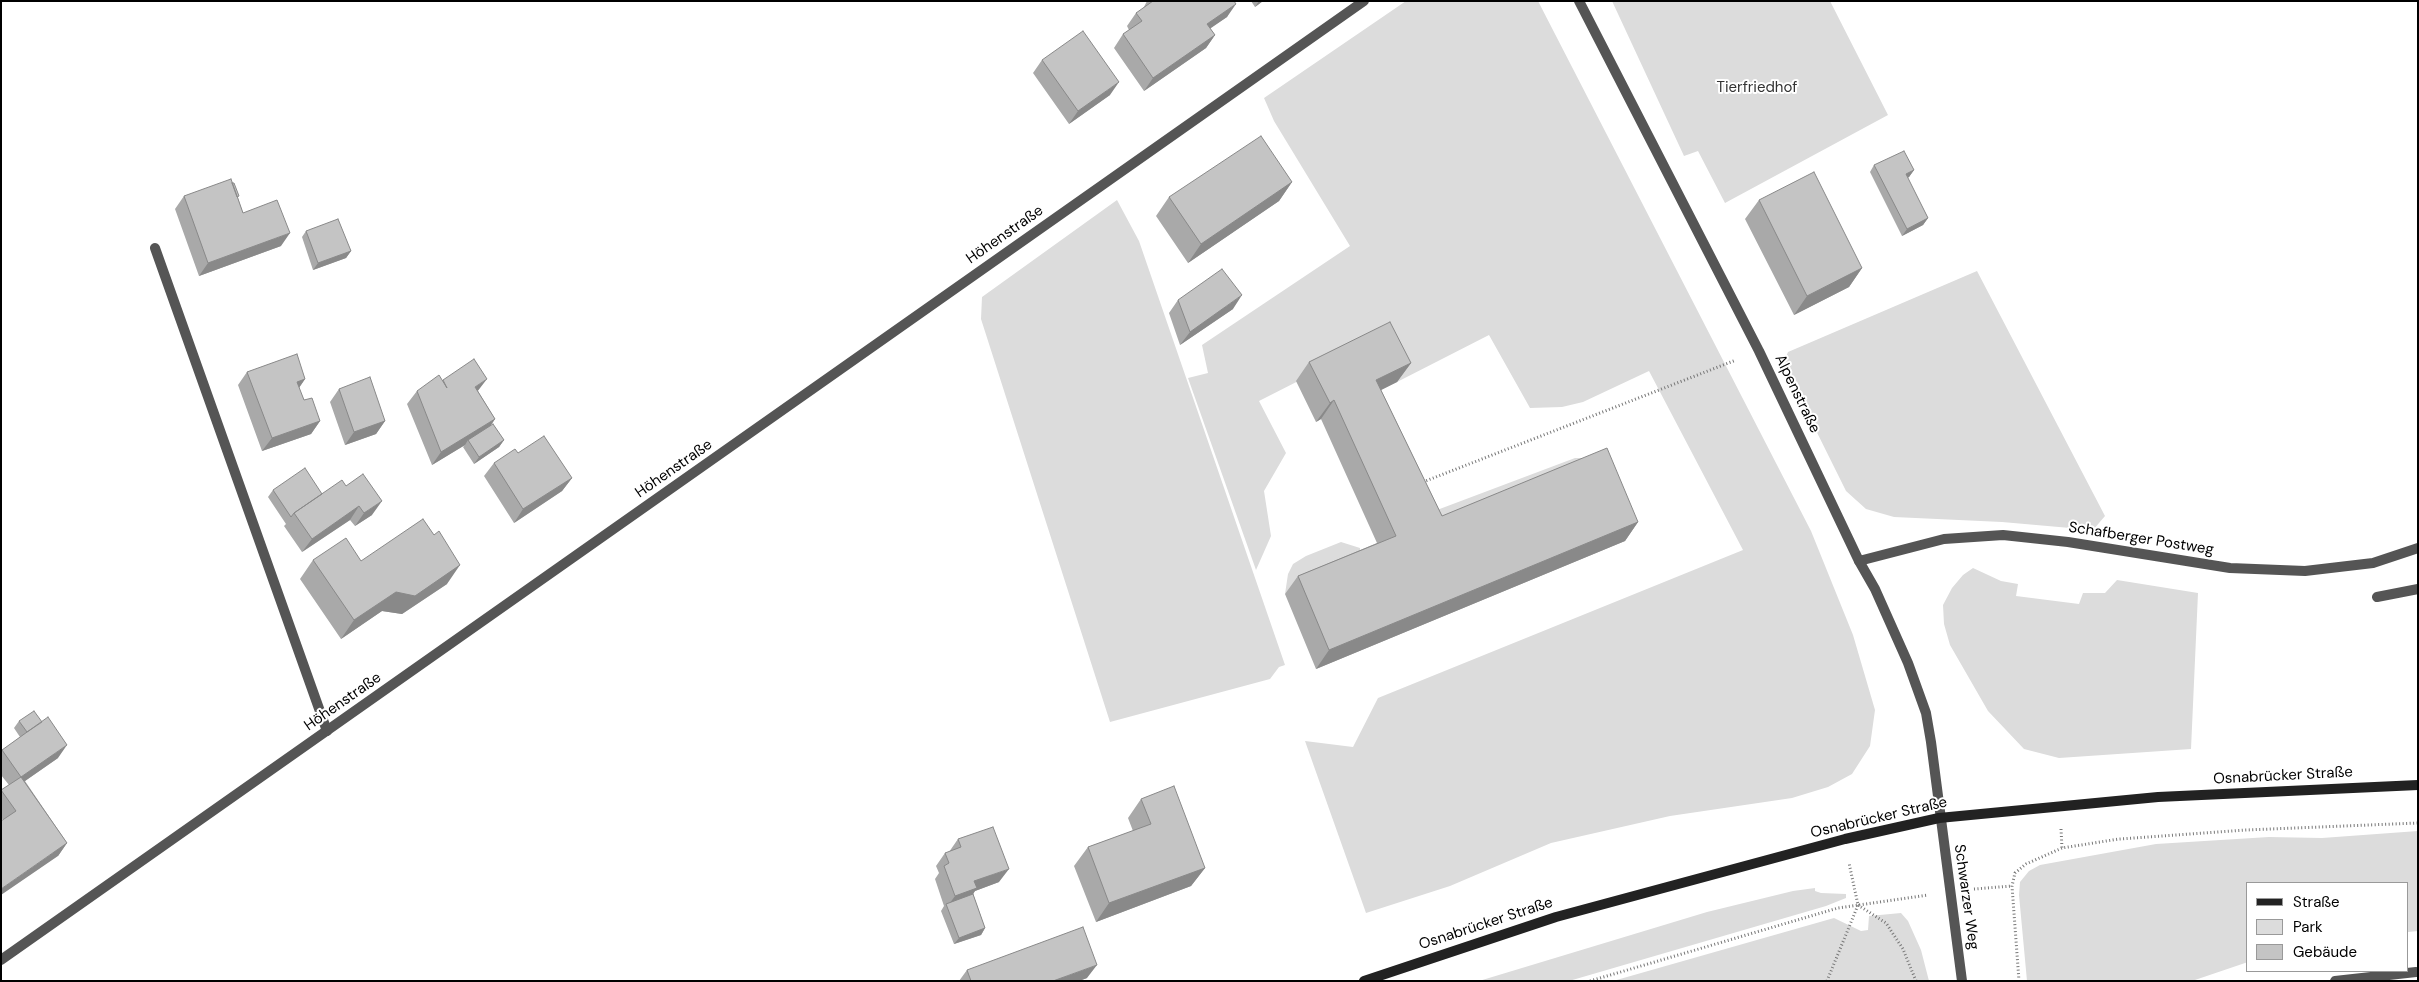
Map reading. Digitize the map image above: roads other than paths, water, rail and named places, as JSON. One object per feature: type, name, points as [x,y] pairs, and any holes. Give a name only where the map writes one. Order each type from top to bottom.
[{"type":"main road","name":"Osnabrücker Straße","points":[[1364,981],[1556,917],[1845,839],[1940,818],[2158,797],[2418,785]]},
{"type":"street","name":"Höhenstraße","points":[[1,960],[1364,1]]},
{"type":"street","name":"Alpenstraße","points":[[1579,1],[1759,351],[1875,589],[1908,663],[1926,713],[1940,818]]},
{"type":"street","points":[[155,248],[327,731]]},
{"type":"street","name":"Schafberger Postweg","points":[[1860,561],[1944,538],[2002,535],[2068,542],[2230,568],[2305,571],[2373,563],[2418,548]]},
{"type":"street","points":[[2377,597],[2418,589]]},
{"type":"street","name":"Schwarzer Weg","points":[[1940,818],[1962,981]]},
{"type":"street","points":[[2335,981],[2416,972]]},
{"type":"park label","name":"Tierfriedhof","points":[[1757,88]]}]
